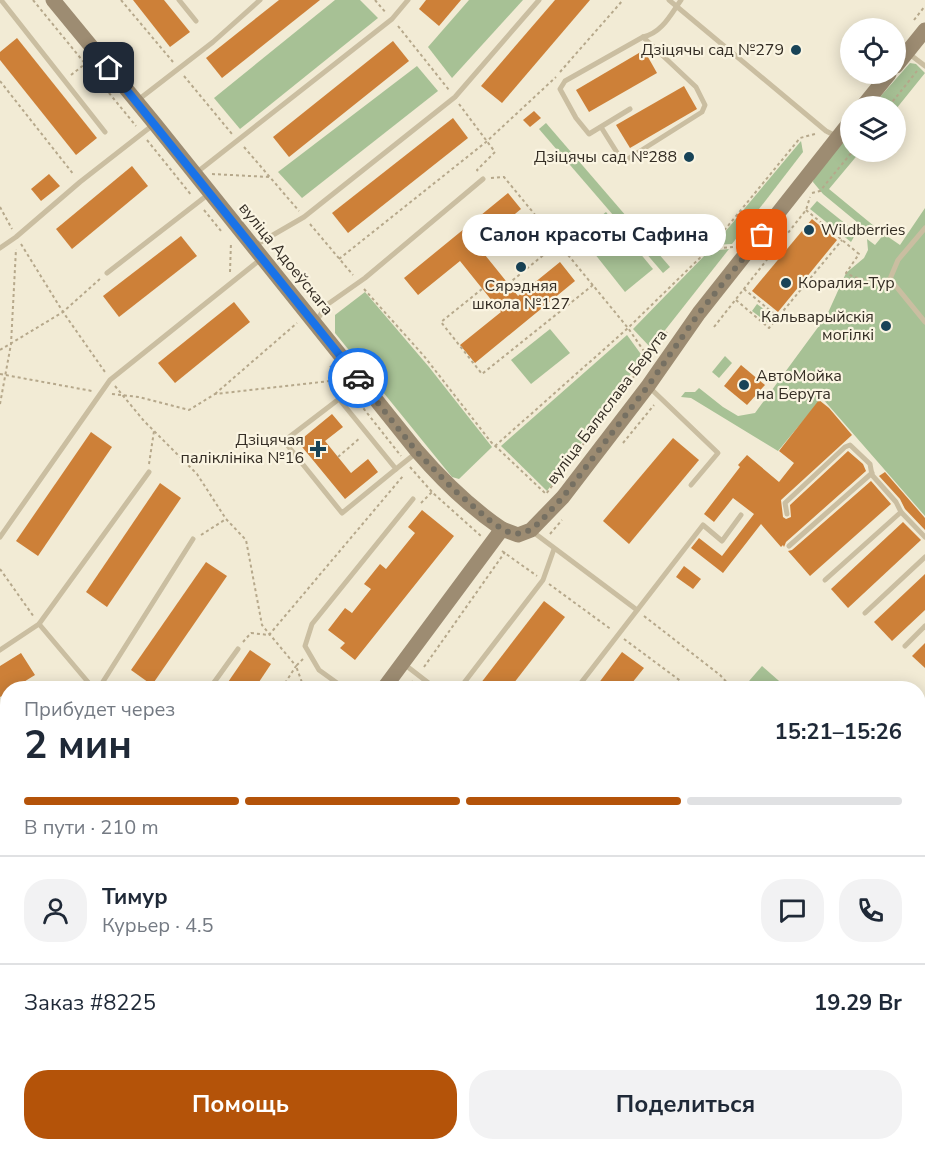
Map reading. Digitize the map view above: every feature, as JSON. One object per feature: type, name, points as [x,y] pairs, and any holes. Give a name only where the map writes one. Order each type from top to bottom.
[{"type":"street","name":"вуліца Адоеўскага","points":[[53,0],[155,123],[256,257],[315,323],[411,456],[502,529]]},
{"type":"street","points":[[907,52],[925,31]]},
{"type":"street","points":[[871,96],[881,84]]},
{"type":"street","name":"вуліца Баляслава Берута","points":[[531,530],[563,497],[648,386],[699,313],[832,134],[840,129]]},
{"type":"street","points":[[389,681],[502,529],[513,534],[531,530]]},
{"type":"lane","points":[[1,0],[105,132]]},
{"type":"lane","points":[[179,0],[196,21]]},
{"type":"lane","points":[[137,101],[260,0]]},
{"type":"lane","points":[[195,174],[392,19],[408,0]]},
{"type":"lane","points":[[0,537],[111,380],[229,285],[256,257],[304,217],[455,98],[539,0]]},
{"type":"lane","points":[[669,0],[679,3],[832,134]]},
{"type":"lane","points":[[630,109],[589,134],[576,118],[560,89],[565,81],[643,37],[651,35],[672,16],[679,3]]},
{"type":"lane","points":[[601,127],[621,159],[626,160],[702,112],[705,105],[696,87],[643,37]]},
{"type":"lane","points":[[907,52],[924,65]]},
{"type":"lane","points":[[0,248],[155,123]]},
{"type":"lane","points":[[315,323],[328,304],[483,179]]},
{"type":"lane","points":[[107,273],[210,193]]},
{"type":"lane","points":[[925,228],[898,260],[890,279],[925,322]]},
{"type":"lane","points":[[648,386],[718,453],[691,485]]},
{"type":"lane","points":[[396,469],[339,399],[284,441],[342,513],[396,469],[411,456]]},
{"type":"lane","points":[[787,514],[785,503],[845,447],[850,445],[870,464],[872,473],[896,501],[901,512],[925,537]]},
{"type":"lane","points":[[0,650],[39,624],[149,472]]},
{"type":"lane","points":[[789,546],[872,473]]},
{"type":"lane","points":[[334,681],[319,670],[304,646],[312,624],[413,499]]},
{"type":"lane","points":[[825,579],[901,512]]},
{"type":"lane","points":[[582,681],[703,525],[722,541],[741,515]]},
{"type":"lane","points":[[531,530],[637,610]]},
{"type":"lane","points":[[103,681],[194,539]]},
{"type":"lane","points":[[465,681],[543,580],[554,549]]},
{"type":"lane","points":[[865,613],[925,557]]},
{"type":"lane","points":[[39,624],[87,681]]},
{"type":"lane","points":[[905,646],[925,626]]},
{"type":"lane","points":[[215,681],[238,649]]},
{"type":"lane","points":[[403,663],[426,681]]},
{"type":"path","points":[[33,0],[224,234]]},
{"type":"path","points":[[121,0],[358,282],[424,356],[495,446],[546,494],[670,329]]},
{"type":"path","points":[[375,0],[440,80]]},
{"type":"path","points":[[339,259],[486,142],[548,86],[623,0]]},
{"type":"path","points":[[72,75],[85,64]]},
{"type":"path","points":[[898,96],[924,65]]},
{"type":"path","points":[[0,81],[80,182]]},
{"type":"path","points":[[479,131],[495,152],[477,170],[483,179],[504,177],[628,328],[648,357]]},
{"type":"path","points":[[495,446],[628,328],[709,249],[800,138],[832,134]]},
{"type":"path","points":[[714,327],[806,210],[811,193],[820,191],[844,162]]},
{"type":"path","points":[[195,174],[269,177]]},
{"type":"path","points":[[0,207],[63,312],[122,395],[197,474],[226,519],[246,540],[262,625],[296,666],[301,681]]},
{"type":"path","points":[[806,210],[859,254],[846,273],[877,281]]},
{"type":"path","points":[[0,404],[11,344],[16,237]]},
{"type":"path","points":[[736,300],[769,328],[842,240]]},
{"type":"path","points":[[229,285],[231,242],[256,257]]},
{"type":"path","points":[[508,284],[558,243]]},
{"type":"path","points":[[709,249],[736,246],[728,256]]},
{"type":"path","points":[[0,350],[63,312],[107,273]]},
{"type":"path","points":[[482,289],[441,322],[482,374],[593,285]]},
{"type":"path","points":[[744,289],[778,317]]},
{"type":"path","points":[[0,374],[139,397],[189,410],[215,394],[297,323]]},
{"type":"path","points":[[328,364],[376,424],[411,456],[432,492],[484,538]]},
{"type":"path","points":[[215,394],[340,380]]},
{"type":"path","points":[[338,457],[376,424]]},
{"type":"path","points":[[149,472],[154,431]]},
{"type":"path","points":[[269,635],[403,476]]},
{"type":"path","points":[[413,499],[422,503],[432,492]]},
{"type":"path","points":[[194,539],[226,519]]},
{"type":"path","points":[[413,681],[505,552],[680,681]]},
{"type":"path","points":[[0,569],[27,607]]},
{"type":"path","points":[[637,610],[726,681]]},
{"type":"path","points":[[238,649],[251,633],[269,635]]},
{"type":"path","points":[[286,681],[296,666],[309,653]]},
{"type":"green space","points":[[335,0],[360,0],[378,18],[240,129],[214,98]]},
{"type":"green space","points":[[469,0],[523,0],[452,78],[428,47]]},
{"type":"green space","points":[[910,63],[916,64],[925,73],[906,97],[881,96],[891,84],[906,84],[906,68]]},
{"type":"green space","points":[[417,66],[438,91],[302,198],[278,172]]},
{"type":"green space","points":[[546,123],[670,267],[663,273],[539,129]]},
{"type":"green space","points":[[801,141],[803,152],[732,244],[714,245]]},
{"type":"green space","points":[[840,144],[840,162],[852,162],[829,189],[874,226],[869,232],[823,194],[813,182],[814,175]]},
{"type":"green space","points":[[817,201],[852,229],[854,237],[851,242],[810,209]]},
{"type":"green space","name":"Кальварыйскія могілкі","points":[[925,208],[925,516],[822,398],[778,451],[691,398],[681,397],[685,392],[695,392],[699,388],[738,416],[755,413],[827,315],[846,273],[864,258],[868,250],[867,239],[875,245],[884,234],[900,245]]},
{"type":"green space","points":[[606,212],[653,269],[625,292],[579,234]]},
{"type":"green space","points":[[729,249],[651,348],[633,329],[709,251]]},
{"type":"green space","points":[[365,292],[429,367],[492,447],[459,479],[452,477],[335,333],[335,315]]},
{"type":"green space","points":[[757,304],[773,316],[768,323],[752,311]]},
{"type":"green space","points":[[550,329],[570,353],[531,384],[511,360]]},
{"type":"green space","points":[[627,335],[643,357],[547,491],[501,446]]},
{"type":"green space","points":[[725,356],[732,363],[719,378],[712,372]]},
{"type":"green space","points":[[762,666],[779,681],[749,681]]},
{"type":"building","points":[[133,0],[164,0],[190,32],[170,47]]},
{"type":"building","points":[[279,0],[320,0],[222,78],[206,58]]},
{"type":"building","points":[[426,0],[461,0],[439,26],[419,9]]},
{"type":"building","points":[[555,0],[590,0],[502,103],[481,86]]},
{"type":"building","points":[[17,38],[97,138],[76,155],[0,60],[0,52]]},
{"type":"building","points":[[393,41],[409,61],[289,157],[273,137]]},
{"type":"building","points":[[644,50],[657,73],[589,112],[576,90]]},
{"type":"building","points":[[684,86],[697,109],[630,148],[616,125]]},
{"type":"building","points":[[534,111],[541,118],[530,127],[523,120]]},
{"type":"building","points":[[453,118],[468,138],[348,233],[332,213]]},
{"type":"building","points":[[132,166],[148,186],[72,249],[56,229]]},
{"type":"building","points":[[49,174],[60,186],[41,201],[31,189]]},
{"type":"building","points":[[508,193],[521,209],[477,245],[518,296],[560,262],[575,281],[475,363],[460,345],[501,312],[460,261],[418,295],[404,278]]},
{"type":"building","points":[[812,219],[837,240],[778,312],[752,291]]},
{"type":"building","points":[[181,236],[197,256],[119,317],[103,296]]},
{"type":"building","points":[[234,302],[250,322],[175,383],[158,363]]},
{"type":"building","name":"АвтоМойка на Берута","points":[[741,365],[765,385],[747,405],[724,386]]},
{"type":"building","points":[[819,400],[852,435],[781,500],[783,517],[786,519],[791,517],[790,505],[848,451],[863,464],[866,471],[786,542],[784,547],[783,545],[781,547],[761,524],[723,573],[691,548],[699,538],[722,556],[754,514],[733,498],[714,522],[704,514],[747,455],[779,482],[794,463],[779,451]]},
{"type":"building","name":"Дзіцячая паліклініка №16","points":[[332,414],[343,427],[325,441],[351,473],[368,459],[378,472],[345,499],[298,442]]},
{"type":"building","points":[[91,432],[112,447],[38,556],[16,541]]},
{"type":"building","points":[[673,438],[699,460],[629,544],[603,521]]},
{"type":"building","points":[[885,472],[925,518],[925,530],[879,476]]},
{"type":"building","points":[[871,481],[891,504],[810,576],[788,551],[792,550]]},
{"type":"building","points":[[160,483],[181,498],[107,607],[86,592]]},
{"type":"building","points":[[422,510],[454,536],[355,660],[340,648],[345,643],[328,630],[345,608],[352,613],[371,589],[364,584],[380,564],[386,569],[415,533],[408,527]]},
{"type":"building","points":[[903,522],[921,540],[848,608],[831,589]]},
{"type":"building","points":[[206,562],[227,576],[155,681],[146,681],[131,670]]},
{"type":"building","points":[[684,566],[701,579],[693,589],[676,577]]},
{"type":"building","points":[[925,574],[925,610],[892,641],[874,622]]},
{"type":"building","points":[[544,601],[565,617],[515,681],[482,681]]},
{"type":"building","points":[[925,643],[925,668],[912,656]]},
{"type":"building","points":[[250,650],[271,664],[260,681],[229,681]]},
{"type":"building","points":[[622,652],[644,668],[634,681],[600,681]]},
{"type":"building","points":[[21,653],[35,675],[25,681],[0,681],[0,666]]},
{"type":"way so far","points":[[358,378],[417,452],[453,489],[502,529],[513,534],[525,533],[539,523],[563,497],[648,386],[699,313],[762,235]]},
{"type":"place","name":"Дзіцячы сад №279","points":[[796,50]]},
{"type":"place","name":"Дзіцячы сад №288","points":[[689,157]]},
{"type":"place","name":"Wildberries","points":[[809,230]]},
{"type":"place","name":"Салон красоты Сафина","points":[[762,235]]},
{"type":"place","name":"Сярэдняя школа №127","points":[[521,267]]},
{"type":"place","name":"Коралия-Тур","points":[[786,283]]},
{"type":"place","name":"Кальварыйскія могілкі","points":[[886,326]]},
{"type":"place","name":"АвтоМойка на Берута","points":[[744,385]]},
{"type":"place","name":"Дзіцячая паліклініка №16","points":[[318,449]]},
{"type":"route","points":[[109,68],[358,378]]}]
